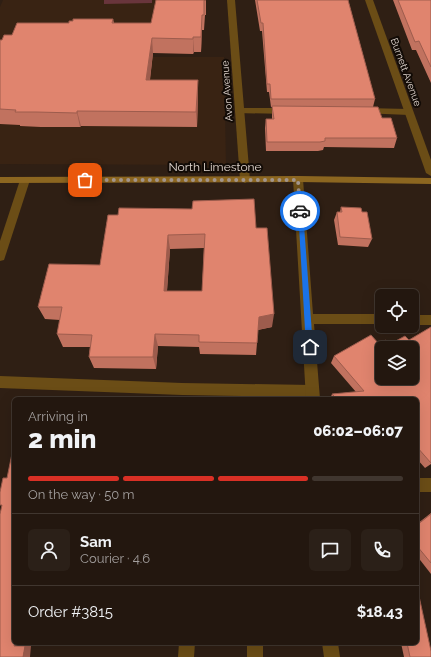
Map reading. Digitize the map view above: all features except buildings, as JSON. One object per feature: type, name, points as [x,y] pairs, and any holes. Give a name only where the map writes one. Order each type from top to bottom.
[{"type":"street","name":"Avon Avenue","points":[[232,0],[245,180]]},
{"type":"street","name":"Burnett Avenue","points":[[369,0],[431,173]]},
{"type":"street","points":[[239,111],[301,111]]},
{"type":"street","points":[[355,111],[409,112]]},
{"type":"street","name":"North Limestone","points":[[0,180],[431,181]]},
{"type":"street","points":[[0,257],[25,180]]},
{"type":"street","points":[[0,382],[164,388],[196,394],[312,395],[298,180]]},
{"type":"street","points":[[308,318],[375,319]]},
{"type":"street","points":[[419,320],[431,320]]},
{"type":"street","points":[[419,485],[431,485]]},
{"type":"street","points":[[186,657],[187,645]]},
{"type":"street","points":[[255,645],[255,657]]},
{"type":"street","points":[[330,645],[332,657]]},
{"type":"shaded area","points":[[3,0],[157,0],[150,57],[224,57],[226,165],[0,164],[0,7]]},
{"type":"shaded area","points":[[104,0],[152,0],[152,3],[104,4]]},
{"type":"way so far","points":[[85,180],[298,180],[300,211]]},
{"type":"route","points":[[300,211],[310,347]]}]
